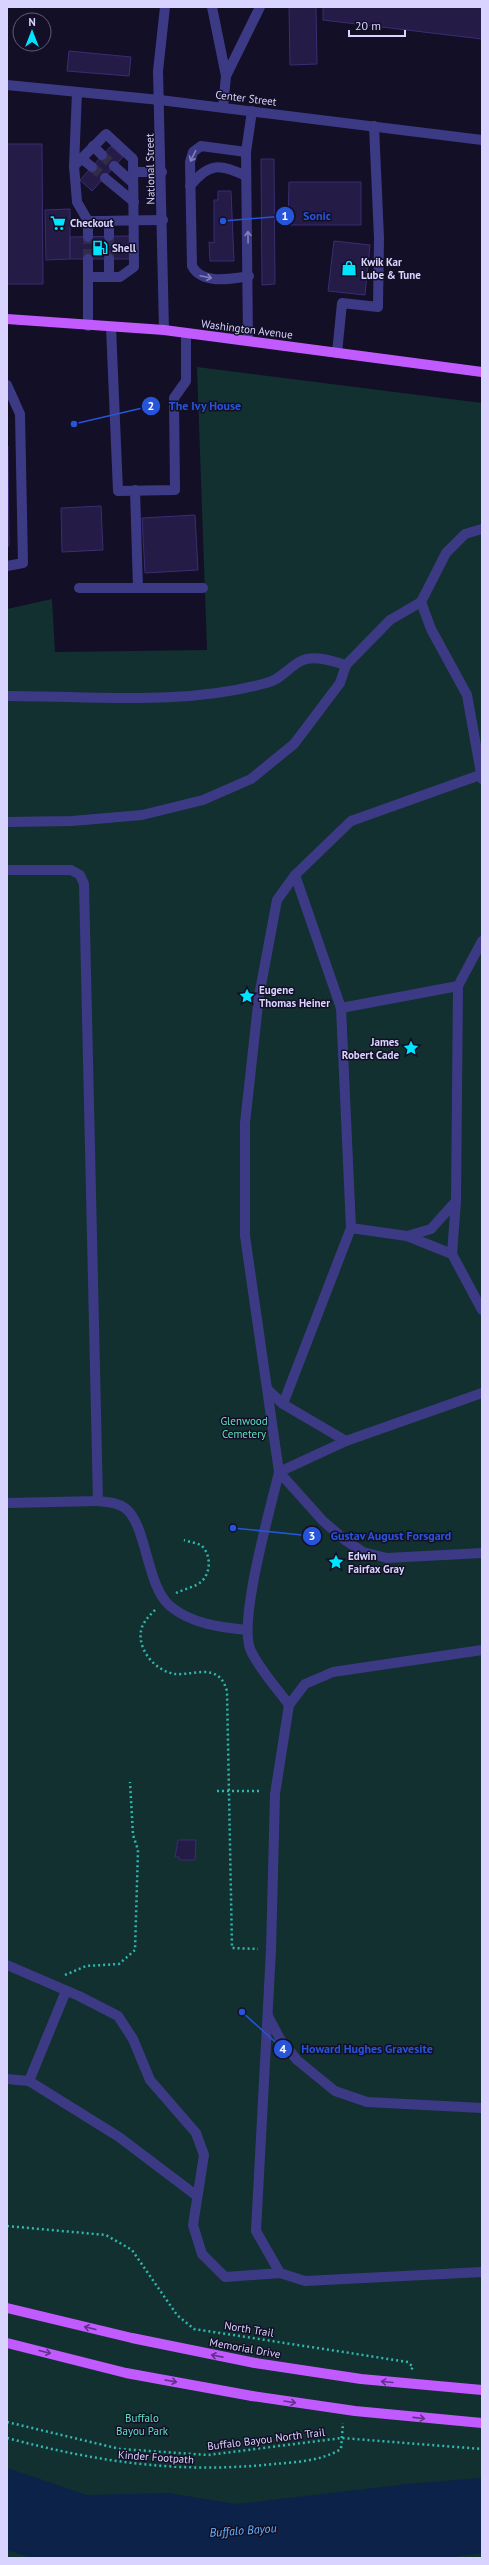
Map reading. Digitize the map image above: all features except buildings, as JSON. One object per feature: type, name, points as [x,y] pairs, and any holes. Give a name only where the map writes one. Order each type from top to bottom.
[{"type":"main road","name":"Washington Avenue","points":[[7,319],[88,326],[164,330],[482,372]]},
{"type":"main road","name":"Memorial Drive","points":[[7,2308],[132,2338],[255,2363],[361,2379],[482,2390]]},
{"type":"main road","points":[[7,2343],[126,2373],[252,2396],[355,2412],[482,2423]]},
{"type":"street","name":"National Street","points":[[164,330],[162,172],[158,71],[165,7]]},
{"type":"street","points":[[212,7],[226,76],[223,107]]},
{"type":"street","points":[[226,76],[260,7]]},
{"type":"street","name":"Center Street","points":[[7,85],[223,107],[482,140]]},
{"type":"street","points":[[77,92],[77,202],[88,221],[88,237]]},
{"type":"street","points":[[248,341],[249,276],[246,152],[252,111]]},
{"type":"street","points":[[337,353],[342,303],[378,307],[379,238],[374,126]]},
{"type":"street","points":[[78,162],[106,134],[133,159],[134,267],[120,277],[88,277]]},
{"type":"street","points":[[246,152],[207,145],[196,149],[190,162],[190,186],[192,266],[195,271],[204,278],[233,279],[249,276]]},
{"type":"street","points":[[93,146],[102,155]]},
{"type":"street","points":[[78,162],[92,167]]},
{"type":"street","points":[[114,166],[133,183]]},
{"type":"street","points":[[190,186],[202,172],[212,167],[227,168],[246,176]]},
{"type":"street","points":[[133,172],[162,172]]},
{"type":"street","points":[[104,178],[134,202]]},
{"type":"street","points":[[88,221],[163,220]]},
{"type":"street","points":[[109,221],[109,236]]},
{"type":"street","points":[[88,259],[88,326]]},
{"type":"street","points":[[109,259],[109,277]]},
{"type":"street","points":[[111,327],[118,491],[175,490],[174,398],[186,381],[186,333]]},
{"type":"street","points":[[7,385],[20,414],[23,563],[7,566]]},
{"type":"street","points":[[135,490],[138,588]]},
{"type":"street","points":[[7,822],[72,821],[142,815],[203,800],[251,779],[294,744],[336,689],[346,665],[390,620],[421,602],[446,553],[465,534],[482,529]]},
{"type":"street","points":[[79,588],[203,588]]},
{"type":"street","points":[[289,1705],[250,1650],[247,1630],[249,1605],[279,1472],[245,1236],[245,1123],[259,996],[277,900],[295,875],[352,821],[481,777],[467,695],[431,629],[421,602]]},
{"type":"street","points":[[7,696],[196,697],[238,691],[276,681],[300,662],[321,658],[346,665]]},
{"type":"street","points":[[7,870],[71,870],[80,875],[84,884],[98,1501]]},
{"type":"street","points":[[283,1404],[352,1228],[342,1008],[295,875]]},
{"type":"street","points":[[482,941],[458,986],[456,1201],[452,1254],[482,1310]]},
{"type":"street","points":[[342,1008],[458,986]]},
{"type":"street","points":[[407,1236],[430,1229],[456,1201]]},
{"type":"street","points":[[352,1228],[407,1236],[452,1254]]},
{"type":"street","points":[[268,1390],[283,1404],[346,1441]]},
{"type":"street","points":[[279,1472],[346,1441],[482,1393]]},
{"type":"street","points":[[279,1472],[323,1521],[345,1540],[363,1552],[387,1558],[482,1553]]},
{"type":"street","points":[[7,1503],[98,1501],[113,1503],[125,1508],[133,1518],[158,1588],[165,1601],[189,1619],[218,1627],[247,1630]]},
{"type":"street","points":[[280,2273],[256,2231],[268,2016],[276,1792],[289,1705],[305,1684],[333,1672],[482,1650]]},
{"type":"street","points":[[7,1965],[56,1986],[118,2016],[133,2039],[150,2080],[196,2133],[204,2155],[193,2225],[202,2254],[225,2277],[280,2273],[305,2281],[482,2272]]},
{"type":"street","points":[[30,2081],[66,1991]]},
{"type":"street","points":[[268,2016],[280,2039],[297,2060],[335,2091],[367,2102],[482,2108]]},
{"type":"street","points":[[7,2079],[30,2081],[118,2137],[197,2196]]},
{"type":"path","points":[[184,1540],[201,1545],[207,1554],[207,1573],[201,1582],[177,1592],[165,1601],[146,1620],[142,1628],[143,1646],[149,1659],[161,1669],[175,1674],[211,1672],[219,1676],[224,1682],[227,1691],[232,1948],[271,1950]]},
{"type":"path","points":[[56,1986],[67,1973],[86,1966],[118,1964],[135,1950],[138,1850],[133,1834],[130,1782]]},
{"type":"path","points":[[217,1791],[276,1792]]},
{"type":"path","name":"North Trail","points":[[7,2226],[106,2234],[132,2250],[177,2315],[194,2329],[408,2362],[413,2367],[409,2375]]},
{"type":"path","points":[[342,2438],[344,2416]]},
{"type":"path","name":"Buffalo Bayou North Trail","points":[[7,2422],[120,2449],[208,2455],[342,2438],[482,2449]]},
{"type":"path","name":"Kinder Footpath","points":[[7,2438],[70,2454],[125,2464],[202,2468],[279,2464],[332,2455],[341,2449],[342,2438]]},
{"type":"green space","name":"Glenwood Cemetery","points":[[197,367],[482,403],[482,2558],[7,2558],[7,609],[52,599],[55,652],[207,650]]},
{"type":"water","name":"Buffalo Bayou","points":[[7,2468],[87,2495],[168,2493],[236,2504],[407,2484],[482,2478],[482,2553],[446,2558],[32,2558],[7,2550]]},
{"type":"tunnel","points":[[102,155],[114,166]]},
{"type":"tunnel","points":[[92,167],[105,178]]},
{"type":"tunnel","points":[[109,236],[109,259]]},
{"type":"tunnel","points":[[88,237],[88,259]]},
{"type":"place","name":"Sonic","points":[[223,221]]},
{"type":"place","name":"Checkout","points":[[58,223]]},
{"type":"place","name":"Shell","points":[[100,248]]},
{"type":"place","name":"Kwik Kar Lube & Tune","points":[[349,268]]},
{"type":"place","name":"The Ivy House","points":[[74,424]]},
{"type":"place","name":"Eugene Thomas Heiner","points":[[247,996]]},
{"type":"place","name":"James Robert Cade","points":[[411,1048]]},
{"type":"place","name":"Gustav August Forsgard","points":[[233,1528]]},
{"type":"place","name":"Edwin Fairfax Gray","points":[[336,1562]]},
{"type":"place","name":"Howard Hughes Gravesite","points":[[242,2012]]},
{"type":"park label","name":"Buffalo Bayou Park","points":[[142,2424]]}]
